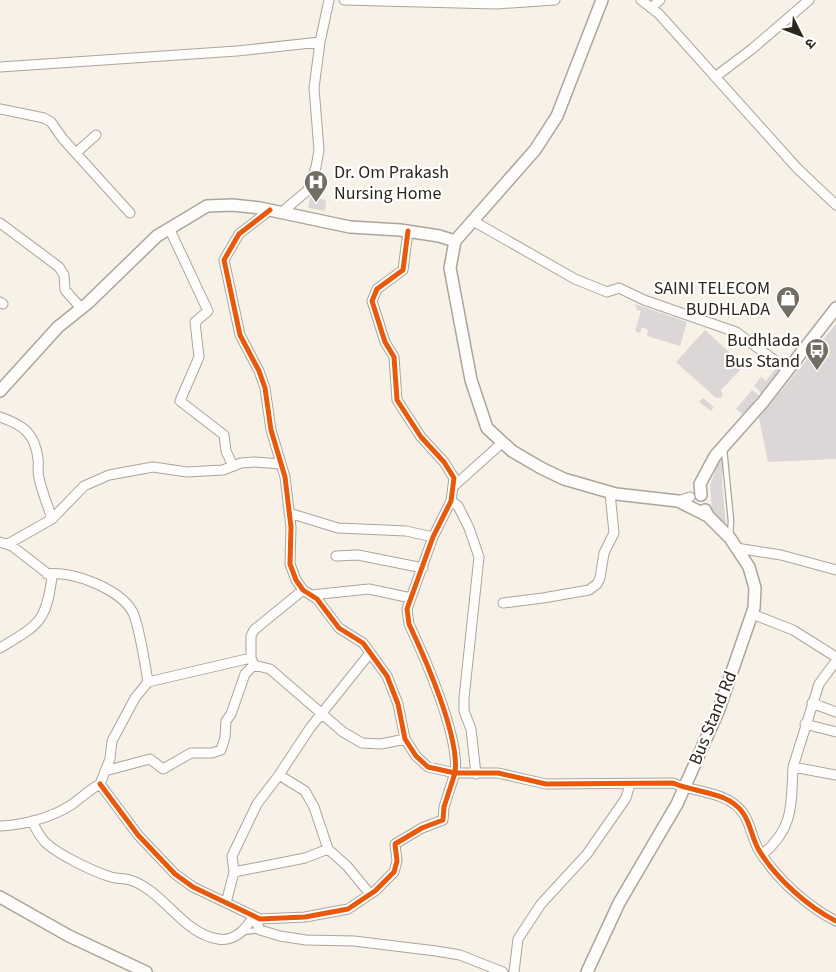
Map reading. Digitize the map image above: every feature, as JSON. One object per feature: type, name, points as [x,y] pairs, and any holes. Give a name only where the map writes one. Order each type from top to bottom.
[{"type":"street","points":[[282,212],[308,190],[316,167],[319,150],[314,88],[328,0]]},
{"type":"street","points":[[344,0],[496,4],[555,0]]},
{"type":"street","points":[[0,391],[58,327],[81,308],[133,258],[169,228],[207,206],[232,204],[282,212],[350,227],[408,232],[455,241],[535,150],[557,116],[602,0]]},
{"type":"street","points":[[641,0],[651,8],[797,168],[836,205]]},
{"type":"street","points":[[651,8],[660,0]]},
{"type":"street","points":[[715,77],[752,49],[808,0]]},
{"type":"street","points":[[0,67],[179,56],[320,42]]},
{"type":"street","points":[[0,109],[44,118],[51,122],[130,213]]},
{"type":"street","points":[[76,153],[96,135]]},
{"type":"street","points":[[270,210],[239,234],[224,260],[240,334],[259,371],[265,388],[271,430],[281,464],[289,513],[290,564],[307,592],[317,599],[339,628],[363,643],[387,676],[394,691],[405,739],[416,756],[428,767],[444,772],[498,774],[546,784],[674,783],[684,788],[718,796],[743,812],[762,855],[785,884],[803,900],[836,921]]},
{"type":"street","points":[[473,221],[575,279],[607,292],[619,288],[644,300],[742,335],[788,370]]},
{"type":"street","points":[[0,223],[59,267],[64,275],[64,290],[81,308]]},
{"type":"street","points":[[169,228],[208,311],[195,322],[199,357],[180,401],[224,435],[226,452],[233,466]]},
{"type":"street","points":[[100,784],[138,835],[175,874],[193,887],[260,918],[275,919],[335,913],[348,909],[370,894],[394,872],[397,861],[395,844],[422,828],[443,820],[456,762],[444,713],[409,624],[407,609],[433,537],[451,501],[454,486],[450,470],[421,437],[398,400],[394,357],[385,342],[372,300],[377,289],[402,270],[408,232]]},
{"type":"street","name":"Bus Stand Rd","points":[[455,241],[450,268],[471,380],[488,428],[526,459],[564,479],[610,493],[678,501],[697,497],[708,516],[730,538],[749,567],[755,588],[752,614],[718,712],[684,788],[650,852],[619,903],[587,972]]},
{"type":"street","points":[[697,497],[707,468],[723,445],[763,402],[836,308]]},
{"type":"street","points":[[0,417],[18,423],[28,432],[35,445],[38,460],[38,476],[52,519]]},
{"type":"street","points":[[454,486],[503,442]]},
{"type":"street","points":[[0,648],[38,623],[49,596],[52,577],[4,543],[52,519],[84,486],[109,476],[153,467],[187,472],[223,470],[255,462],[281,464]]},
{"type":"street","points":[[503,603],[589,590],[597,584],[600,578],[604,553],[614,533],[610,493]]},
{"type":"street","points":[[451,501],[458,506],[469,528],[479,557],[464,698],[464,711],[471,729],[476,774]]},
{"type":"street","points":[[289,513],[338,528],[406,530],[433,537]]},
{"type":"street","points":[[736,548],[781,554],[836,570]]},
{"type":"street","points":[[336,556],[358,555],[422,568]]},
{"type":"street","points":[[47,574],[57,572],[94,583],[122,601],[133,614],[148,682]]},
{"type":"street","points":[[105,771],[150,760],[163,769],[191,753],[212,753],[221,750],[225,737],[226,720],[231,714],[245,674],[252,661],[251,636],[254,630],[307,592],[369,589],[411,598]]},
{"type":"street","points":[[752,614],[793,630],[836,657]]},
{"type":"street","points":[[226,903],[234,872],[232,856],[257,804],[310,728],[370,653]]},
{"type":"street","points":[[0,826],[32,821],[71,805],[88,790],[100,784],[110,759],[112,741],[135,698],[148,682],[252,661],[270,669],[343,732],[362,743],[382,744],[405,739]]},
{"type":"street","points":[[762,855],[776,844],[789,822],[793,767],[805,724],[819,684],[836,661]]},
{"type":"street","points":[[812,703],[836,712]]},
{"type":"street","points":[[805,724],[836,732]]},
{"type":"street","points":[[793,767],[836,775]]},
{"type":"street","points":[[279,775],[305,791],[314,807],[328,849],[347,866],[370,894]]},
{"type":"street","points":[[514,972],[518,939],[541,904],[586,854],[602,832],[626,798],[630,784]]},
{"type":"street","points":[[32,821],[46,843],[101,873],[113,878],[130,880],[159,899],[190,926],[207,937],[220,940],[230,939],[241,932],[253,916]]},
{"type":"street","points":[[234,872],[305,858],[328,849]]},
{"type":"street","points":[[0,897],[77,941],[146,972]]},
{"type":"street","points":[[253,916],[260,930],[280,936],[306,940],[354,941],[436,951],[460,955],[503,972]]},
{"type":"lane","points":[[723,445],[731,521],[730,538]]},
{"type":"lane","points":[[241,932],[260,930]]},
{"type":"building","points":[[310,197],[326,200],[325,211],[308,208]]},
{"type":"building","points":[[635,304],[687,322],[680,346],[647,336],[648,330],[642,327],[640,333],[635,331],[641,311],[637,310]]},
{"type":"building","name":"Budhlada Bus Stand","points":[[836,324],[836,459],[768,462],[759,418]]},
{"type":"building","points":[[705,330],[744,366],[721,390],[723,396],[720,398],[715,397],[676,362]]},
{"type":"building","points":[[776,368],[781,372],[762,394],[754,386],[761,377],[766,381]]},
{"type":"building","points":[[752,390],[759,395],[753,402],[755,403],[742,414],[736,409]]},
{"type":"building","points":[[703,398],[714,407],[711,411],[699,402]]},
{"type":"building","points":[[720,459],[723,461],[722,484],[726,524],[713,516],[712,512],[710,485]]},
{"type":"cycle path","points":[[100,784],[138,835],[175,874],[193,887],[260,919],[305,917],[348,909],[375,891],[394,872],[397,861],[395,844],[422,828],[443,820],[444,807],[455,773],[428,767],[416,756],[405,739],[398,704],[387,676],[363,643],[339,628],[317,599],[303,590],[296,580],[290,564],[291,527],[285,477],[271,430],[265,388],[259,371],[240,335],[224,260],[239,234],[270,210]]},
{"type":"cycle path","points":[[408,231],[403,270],[377,289],[372,301],[385,342],[394,357],[397,400],[421,437],[444,462],[454,478],[451,501],[433,537],[407,609],[409,624],[424,657],[447,719],[455,758],[455,773],[498,773],[546,784],[673,783],[720,796],[729,800],[743,813],[760,852],[784,882],[804,900],[836,921]]},
{"type":"place","name":"Dr. Om Prakash Nursing Home","points":[[316,203]]},
{"type":"place","name":"SAINI TELECOM BUDHLADA","points":[[788,319]]},
{"type":"place","name":"Budhlada Bus Stand","points":[[817,371]]}]
